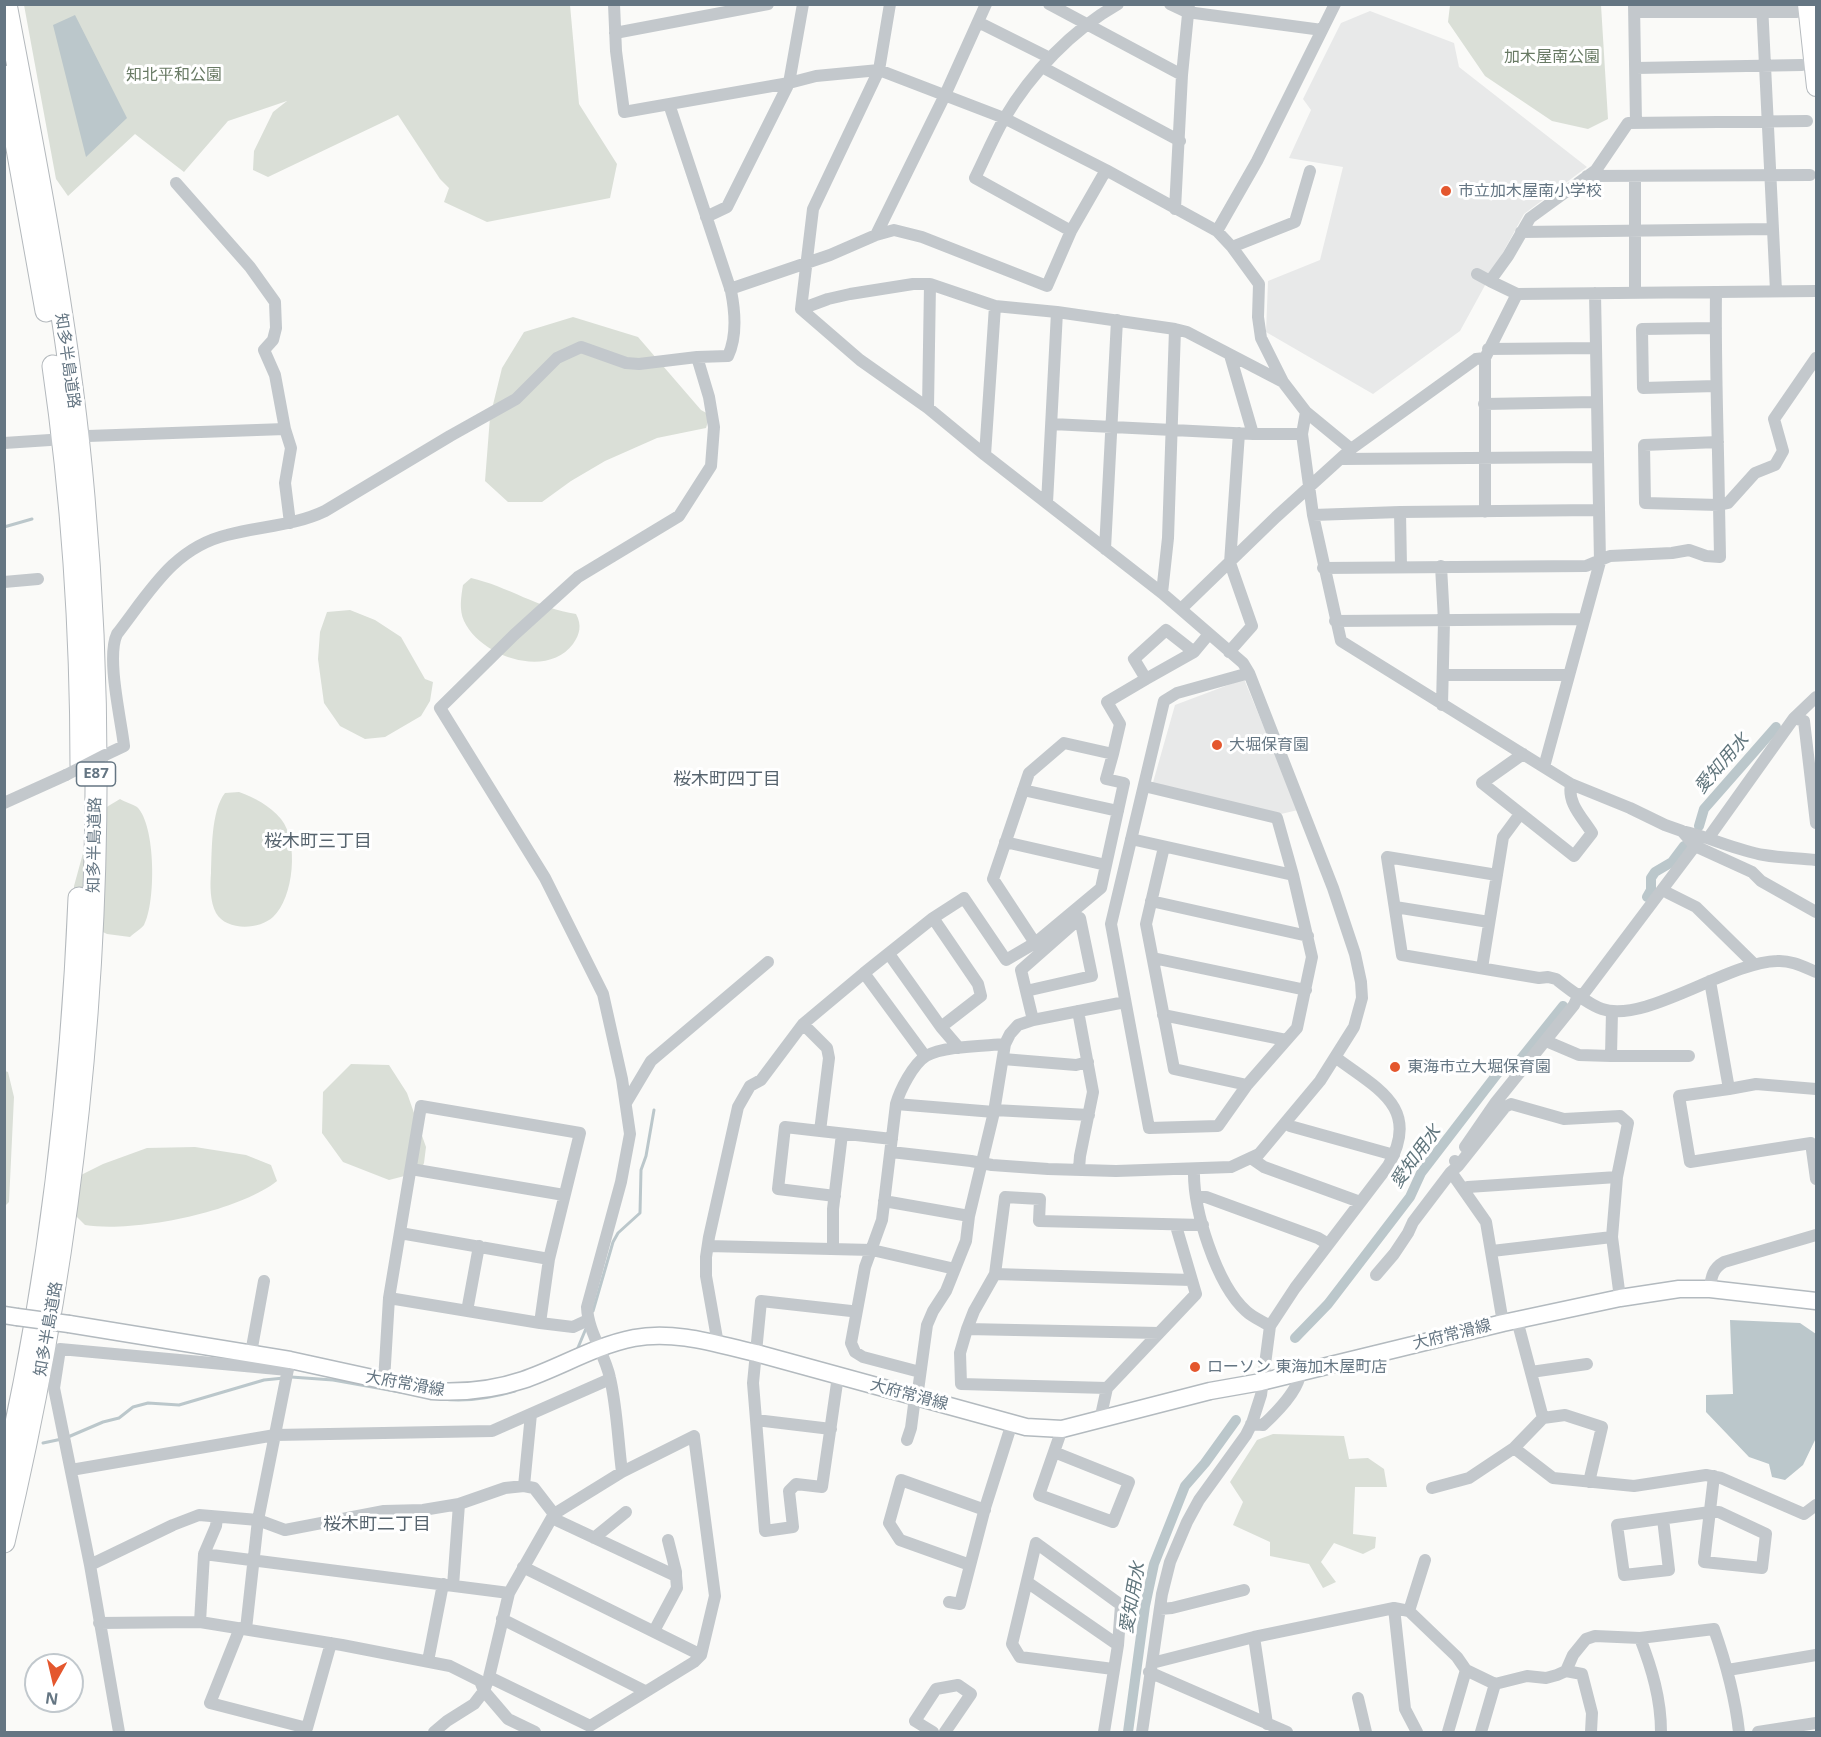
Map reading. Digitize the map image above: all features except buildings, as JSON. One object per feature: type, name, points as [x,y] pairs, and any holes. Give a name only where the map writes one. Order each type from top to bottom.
[{"type":"highway","name":"知多半島道路","points":[[4,1542],[46,1350],[67,1217],[78,1126],[89,1009],[92,942],[96,724],[92,603],[84,494],[70,377],[56,280],[6,4]]},
{"type":"highway","name":"知多半島道路","points":[[4,76],[42,284],[68,496],[78,625],[82,831],[72,1020],[53,1203],[30,1347],[4,1477]]},
{"type":"main road","points":[[1802,8],[1816,87]]},
{"type":"main road","name":"大府常滑線","points":[[11,1316],[251,1353],[289,1365],[444,1392],[497,1388],[524,1380],[600,1347],[636,1338],[676,1337],[756,1353],[1026,1427],[1062,1429],[1210,1391],[1261,1382],[1510,1321],[1620,1298],[1679,1289],[1710,1289],[1816,1301]]},
{"type":"street","points":[[614,4],[624,112],[789,83],[816,76],[879,70],[1004,118],[1106,170],[1217,231],[1232,247],[1259,284],[1258,317],[1261,338],[1283,382],[1306,412],[1351,449]]},
{"type":"street","points":[[615,33],[768,4]]},
{"type":"street","points":[[706,217],[727,207],[789,83],[803,4]]},
{"type":"street","points":[[801,309],[813,209],[879,70],[890,4]]},
{"type":"street","points":[[876,235],[945,95],[986,4]]},
{"type":"street","points":[[1049,4],[1182,75]]},
{"type":"street","points":[[1170,4],[1322,30]]},
{"type":"street","points":[[1217,231],[1257,161],[1335,4]]},
{"type":"street","points":[[1071,231],[975,178],[1004,118],[1046,63],[1111,6]]},
{"type":"street","points":[[1175,209],[1188,8]]},
{"type":"street","points":[[1636,123],[1635,8],[1802,8]]},
{"type":"street","points":[[1762,9],[1776,291]]},
{"type":"street","points":[[978,22],[1180,141]]},
{"type":"street","points":[[1636,68],[1802,65]]},
{"type":"street","points":[[4,803],[124,746],[113,660],[114,641],[165,571],[178,558],[208,540],[228,534],[312,518],[516,399],[557,358],[581,347],[626,363],[639,364],[728,356],[732,348],[735,311],[730,289],[669,104]]},
{"type":"street","points":[[1490,281],[1530,218],[1596,170],[1628,123],[1807,121]]},
{"type":"street","points":[[730,289],[830,255],[876,235],[894,230],[922,237],[1047,286],[1071,231],[1106,170]]},
{"type":"street","points":[[1232,247],[1295,222],[1310,171]]},
{"type":"street","points":[[1587,176],[1810,175]]},
{"type":"street","points":[[1635,177],[1635,292]]},
{"type":"street","points":[[176,183],[250,267],[275,302],[276,328],[273,340],[264,350],[275,375],[291,448],[285,483],[290,523]]},
{"type":"street","points":[[1521,232],[1773,229]]},
{"type":"street","points":[[1477,274],[1517,294],[1816,291]]},
{"type":"street","points":[[801,309],[850,294],[913,284],[930,284],[995,306],[1057,312],[1175,329],[1283,382]]},
{"type":"street","points":[[928,408],[930,284]]},
{"type":"street","points":[[1323,568],[1586,566],[1610,556],[1689,550],[1706,556],[1720,557],[1716,292]]},
{"type":"street","points":[[1544,767],[1600,562],[1595,293]]},
{"type":"street","points":[[1485,512],[1486,354],[1517,294]]},
{"type":"street","points":[[985,455],[995,306]]},
{"type":"street","points":[[801,309],[860,360],[928,408],[1162,593],[1243,663],[1249,673],[1333,888],[1355,954],[1361,982],[1362,998],[1354,1027],[1320,1081],[1259,1154],[1231,1167],[1116,1171],[1008,1167],[891,1152]]},
{"type":"street","points":[[1047,503],[1057,312]]},
{"type":"street","points":[[1105,549],[1117,320]]},
{"type":"street","points":[[1716,328],[1642,329],[1643,388],[1716,386]]},
{"type":"street","points":[[1162,593],[1168,538],[1175,329]]},
{"type":"street","points":[[1181,609],[1276,516],[1351,449],[1476,359],[1486,354],[1596,348]]},
{"type":"street","points":[[1230,355],[1253,434]]},
{"type":"street","points":[[622,1472],[610,1379],[600,1347],[588,1320],[587,1307],[621,1182],[630,1134],[626,1103],[603,994],[545,878],[440,708],[514,635],[578,577],[679,516],[711,466],[714,428],[709,397],[697,357]]},
{"type":"street","points":[[1718,442],[1644,445],[1645,503],[1719,505],[1728,503],[1755,473],[1775,465],[1783,451],[1774,419],[1816,358]]},
{"type":"street","points":[[1484,404],[1596,402]]},
{"type":"street","points":[[1306,412],[1302,434],[1312,515],[1341,641],[1571,784],[1665,825],[1708,837],[1720,844],[1764,855],[1816,860]]},
{"type":"street","points":[[1052,424],[1253,434],[1302,434]]},
{"type":"street","points":[[88,436],[285,429]]},
{"type":"street","points":[[1229,652],[1252,626],[1230,563],[1239,433]]},
{"type":"street","points":[[4,443],[50,440]]},
{"type":"street","points":[[1342,459],[1598,457]]},
{"type":"street","points":[[1312,515],[1598,510]]},
{"type":"street","points":[[1400,512],[1401,566]]},
{"type":"street","points":[[1441,566],[1444,621],[1442,705]]},
{"type":"street","points":[[4,582],[38,579]]},
{"type":"street","points":[[1335,621],[1583,619]]},
{"type":"street","points":[[1146,680],[1134,659],[1166,630],[1194,652]]},
{"type":"street","points":[[718,1344],[706,1276],[708,1246],[738,1107],[750,1086],[761,1080],[803,1024],[933,918],[964,898],[1006,960],[1035,943],[1101,888],[1124,783],[1106,779],[1120,724],[1107,702],[1194,652],[1209,634]]},
{"type":"street","points":[[1144,786],[1276,818],[1308,936],[1312,957],[1297,1028],[1247,1085],[1218,1126],[1149,1128],[1110,924],[1164,701],[1177,693],[1249,673]]},
{"type":"street","points":[[1443,675],[1568,675]]},
{"type":"street","points":[[1708,837],[1794,718],[1816,697]]},
{"type":"street","points":[[1794,718],[1804,721],[1816,823]]},
{"type":"street","points":[[1035,943],[993,879],[1029,774],[1064,742],[1113,754]]},
{"type":"street","points":[[1523,754],[1482,783],[1574,856],[1592,833],[1573,804],[1569,793],[1571,784]]},
{"type":"street","points":[[1023,790],[1118,811]]},
{"type":"street","points":[[1482,968],[1503,837],[1520,814]]},
{"type":"street","points":[[1682,831],[1695,846],[1752,872],[1761,881],[1816,912]]},
{"type":"street","points":[[1131,839],[1293,875]]},
{"type":"street","points":[[1005,842],[1106,865]]},
{"type":"street","points":[[1543,1418],[1531,1372],[1510,1321],[1486,1222],[1464,1190],[1454,1169],[1454,1162],[1496,1102],[1574,1005],[1695,846]]},
{"type":"street","points":[[1164,847],[1146,924],[1174,1069],[1247,1085]]},
{"type":"street","points":[[1497,874],[1387,857],[1402,955],[1556,979],[1601,1009],[1612,1011],[1628,1011],[1646,1006],[1754,964],[1776,960],[1786,961],[1816,972]]},
{"type":"street","points":[[1668,893],[1696,907],[1754,964]]},
{"type":"street","points":[[1151,901],[1308,936]]},
{"type":"street","points":[[1395,907],[1489,922]]},
{"type":"street","points":[[933,918],[978,984],[981,996],[941,1027]]},
{"type":"street","points":[[1026,992],[1092,976],[1080,918],[1021,970],[1026,992],[1033,1020]]},
{"type":"street","points":[[889,954],[941,1027],[959,1048]]},
{"type":"street","points":[[1152,958],[1306,990]]},
{"type":"street","points":[[626,1103],[651,1060],[768,962]]},
{"type":"street","points":[[864,973],[925,1056]]},
{"type":"street","points":[[1710,981],[1729,1089]]},
{"type":"street","points":[[907,1440],[911,1428],[927,1325],[946,1291],[966,1241],[969,1216],[994,1111],[1005,1044],[1018,1025],[1125,1002]]},
{"type":"street","points":[[1078,1011],[1093,1092],[1079,1169]]},
{"type":"street","points":[[1611,1056],[1612,1011]]},
{"type":"street","points":[[1163,1015],[1286,1040]]},
{"type":"street","points":[[803,1024],[827,1048],[829,1058],[820,1131]]},
{"type":"street","points":[[1546,1041],[1579,1055],[1689,1056]]},
{"type":"street","points":[[920,1372],[863,1357],[852,1348],[866,1267],[882,1220],[896,1104],[902,1087],[925,1056],[959,1048],[1005,1044]]},
{"type":"street","points":[[1142,1732],[1160,1609],[1170,1562],[1199,1500],[1246,1435],[1257,1412],[1270,1326],[1295,1288],[1388,1166],[1398,1146],[1399,1127],[1392,1101],[1335,1057]]},
{"type":"street","points":[[1003,1059],[1076,1065],[1088,1062]]},
{"type":"street","points":[[1816,1089],[1756,1084],[1679,1096],[1690,1162],[1811,1143],[1816,1170]]},
{"type":"street","points":[[896,1104],[1089,1115]]},
{"type":"street","points":[[1376,1275],[1394,1254],[1413,1222],[1454,1169],[1505,1107],[1511,1104],[1564,1119],[1620,1116],[1628,1123],[1617,1177],[1612,1237],[1620,1298]]},
{"type":"street","points":[[384,1381],[389,1298],[421,1106],[580,1133],[549,1259],[540,1323]]},
{"type":"street","points":[[1286,1123],[1321,1136],[1394,1155]]},
{"type":"street","points":[[835,1196],[778,1190],[785,1127],[892,1139]]},
{"type":"street","points":[[833,1249],[835,1196],[842,1134]]},
{"type":"street","points":[[1251,1158],[1264,1167],[1360,1202]]},
{"type":"street","points":[[411,1169],[564,1195]]},
{"type":"street","points":[[1194,1170],[1194,1184],[1210,1252],[1234,1297],[1247,1312],[1270,1326]]},
{"type":"street","points":[[1464,1190],[1468,1187],[1617,1177]]},
{"type":"street","points":[[1107,1388],[961,1384],[960,1353],[978,1304],[995,1274],[1005,1197],[1040,1199],[1039,1221],[1203,1225]]},
{"type":"street","points":[[1197,1197],[1206,1197],[1328,1244]]},
{"type":"street","points":[[884,1201],[969,1216]]},
{"type":"street","points":[[1100,1420],[1107,1388],[1196,1294],[1176,1226]]},
{"type":"street","points":[[400,1233],[549,1259]]},
{"type":"street","points":[[1710,1289],[1711,1278],[1717,1266],[1724,1262],[1816,1235]]},
{"type":"street","points":[[1492,1251],[1612,1237]]},
{"type":"street","points":[[467,1311],[479,1246]]},
{"type":"street","points":[[708,1246],[872,1250],[956,1269]]},
{"type":"street","points":[[995,1274],[1191,1280]]},
{"type":"street","points":[[251,1353],[264,1281]]},
{"type":"street","points":[[389,1298],[573,1327],[588,1320]]},
{"type":"street","points":[[838,1376],[822,1487],[796,1484],[789,1491],[793,1527],[765,1531],[753,1383],[761,1301],[851,1311]]},
{"type":"street","points":[[967,1329],[1159,1333]]},
{"type":"street","points":[[119,1732],[90,1565],[54,1388],[60,1349],[289,1365],[258,1520],[243,1629],[210,1703],[308,1728],[331,1643]]},
{"type":"street","points":[[1531,1372],[1587,1364]]},
{"type":"street","points":[[1251,1424],[1263,1425],[1276,1413],[1300,1379],[1300,1371]]},
{"type":"street","points":[[71,1470],[275,1435],[492,1431],[610,1379]]},
{"type":"street","points":[[524,1486],[531,1414]]},
{"type":"street","points":[[1432,1488],[1469,1478],[1514,1448],[1543,1418],[1565,1415],[1602,1427],[1589,1482]]},
{"type":"street","points":[[756,1420],[831,1429]]},
{"type":"street","points":[[949,1602],[960,1604],[985,1510],[1012,1423]]},
{"type":"street","points":[[1054,1452],[1129,1482],[1113,1522],[1039,1495],[1062,1429]]},
{"type":"street","points":[[434,1732],[474,1704],[484,1691],[509,1593],[553,1516],[622,1472],[694,1436],[715,1596],[701,1655],[694,1662],[590,1726],[489,1677]]},
{"type":"street","points":[[1514,1448],[1553,1478],[1634,1486],[1706,1474],[1804,1514],[1816,1505]]},
{"type":"street","points":[[1663,1519],[1669,1570],[1624,1575],[1617,1526],[1663,1519],[1710,1512],[1719,1512],[1766,1534],[1762,1568],[1704,1562],[1710,1512],[1714,1476]]},
{"type":"street","points":[[970,1565],[900,1540],[889,1523],[901,1480],[985,1510]]},
{"type":"street","points":[[90,1565],[199,1515],[258,1520],[285,1530],[384,1511],[423,1510],[459,1504],[505,1488],[524,1486],[534,1488],[553,1516],[675,1576]]},
{"type":"street","points":[[428,1661],[448,1585],[459,1504]]},
{"type":"street","points":[[594,1538],[626,1512]]},
{"type":"street","points":[[200,1622],[204,1554],[216,1526],[217,1517]]},
{"type":"street","points":[[654,1631],[677,1588],[676,1572],[668,1540]]},
{"type":"street","points":[[1104,1732],[1118,1645],[1121,1605],[1036,1543],[1012,1644],[1020,1657],[1113,1669]]},
{"type":"street","points":[[204,1554],[509,1593]]},
{"type":"street","points":[[1408,1611],[1425,1560]]},
{"type":"street","points":[[523,1567],[701,1655]]},
{"type":"street","points":[[1027,1582],[1118,1645]]},
{"type":"street","points":[[1160,1609],[1244,1590]]},
{"type":"street","points":[[1151,1668],[1254,1637],[1394,1608],[1408,1611],[1457,1657],[1466,1670],[1496,1684],[1527,1676],[1546,1678],[1557,1676],[1566,1671],[1573,1655],[1586,1640],[1595,1636],[1640,1638],[1714,1629],[1728,1670],[1739,1732]]},
{"type":"street","points":[[1394,1608],[1405,1709],[1417,1732]]},
{"type":"street","points":[[502,1620],[645,1691]]},
{"type":"street","points":[[99,1623],[200,1622],[331,1643],[450,1666],[480,1681],[484,1691],[508,1719],[535,1732]]},
{"type":"street","points":[[1254,1637],[1267,1724]]},
{"type":"street","points":[[1640,1638],[1652,1670],[1659,1699],[1661,1732]]},
{"type":"street","points":[[1728,1670],[1816,1655]]},
{"type":"street","points":[[1151,1668],[1287,1732]]},
{"type":"street","points":[[1448,1732],[1466,1670]]},
{"type":"street","points":[[1566,1671],[1582,1674],[1592,1713],[1591,1732]]},
{"type":"street","points":[[1481,1732],[1496,1684]]},
{"type":"street","points":[[933,1732],[915,1721],[936,1689],[958,1685],[972,1694],[945,1732]]},
{"type":"street","points":[[1358,1698],[1366,1732]]},
{"type":"street","points":[[1758,1732],[1816,1723]]},
{"type":"shaded area","name":"市立加木屋南小学校","points":[[1370,11],[1454,43],[1459,67],[1587,167],[1524,214],[1460,331],[1373,394],[1266,332],[1268,281],[1320,260],[1343,167],[1289,158],[1311,110],[1303,99],[1341,23]]},
{"type":"shaded area","points":[[75,15],[127,118],[86,157],[53,25]]},
{"type":"shaded area","name":"大堀保育園","points":[[1244,679],[1298,810],[1281,814],[1152,786],[1175,705]]},
{"type":"shaded area","points":[[1730,1320],[1800,1323],[1816,1334],[1816,1438],[1803,1465],[1785,1480],[1772,1477],[1769,1464],[1749,1457],[1706,1412],[1706,1395],[1733,1394]]},
{"type":"green space","name":"知北平和公園","points":[[24,5],[570,5],[579,104],[617,164],[610,198],[487,222],[444,202],[449,188],[440,179],[398,115],[268,177],[253,170],[254,151],[273,112],[287,101],[228,121],[184,172],[135,134],[68,196],[56,179]]},
{"type":"green space","name":"加木屋南公園","points":[[1450,5],[1601,5],[1608,119],[1588,129],[1552,121],[1485,76],[1448,22]]},
{"type":"green space","points":[[573,317],[638,337],[701,410],[710,415],[706,428],[657,438],[605,461],[542,502],[508,502],[485,481],[490,417],[502,368],[524,332]]},
{"type":"green space","points":[[471,578],[498,586],[549,607],[576,614],[580,626],[573,644],[562,655],[532,662],[515,659],[485,645],[472,634],[461,612],[463,585]]},
{"type":"green space","points":[[350,610],[375,620],[401,637],[425,679],[433,682],[430,701],[421,716],[385,737],[365,739],[340,726],[324,703],[318,659],[320,632],[327,612]]},
{"type":"green space","points":[[239,792],[262,802],[281,819],[287,829],[292,855],[290,883],[280,908],[267,921],[243,927],[221,919],[214,909],[211,893],[212,842],[217,810],[225,793]]},
{"type":"green space","points":[[120,799],[137,807],[143,816],[151,846],[152,883],[148,914],[144,925],[130,937],[107,934],[74,918],[74,886],[88,835],[100,811]]},
{"type":"green space","points":[[351,1064],[389,1065],[407,1093],[426,1147],[420,1172],[389,1180],[343,1162],[322,1133],[323,1092]]},
{"type":"green space","points":[[5,1071],[8,1072],[14,1097],[9,1202],[5,1206]]},
{"type":"green space","points":[[195,1147],[246,1155],[271,1165],[277,1181],[260,1192],[212,1211],[157,1223],[106,1227],[85,1225],[70,1210],[79,1176],[103,1164],[147,1148]]},
{"type":"green space","points":[[1273,1434],[1344,1436],[1349,1459],[1368,1458],[1384,1469],[1387,1487],[1355,1487],[1353,1534],[1376,1537],[1375,1548],[1363,1554],[1334,1543],[1321,1562],[1336,1582],[1323,1588],[1309,1564],[1270,1556],[1270,1542],[1233,1525],[1243,1502],[1230,1482],[1257,1440]]},
{"type":"waterway","points":[[4,527],[32,519]]},
{"type":"waterway","name":"愛知用水","points":[[1699,826],[1704,809],[1776,727]]},
{"type":"waterway","name":"愛知用水","points":[[1647,897],[1651,890],[1651,878],[1655,872],[1672,862],[1684,846]]},
{"type":"waterway","name":"愛知用水","points":[[1295,1338],[1328,1304],[1410,1197],[1421,1173],[1504,1065],[1511,1071],[1563,1006]]},
{"type":"waterway","points":[[593,1311],[613,1242],[618,1233],[640,1213],[641,1170],[646,1156],[654,1110]]},
{"type":"waterway","points":[[577,1350],[587,1326]]},
{"type":"waterway","points":[[291,1377],[333,1380],[400,1392]]},
{"type":"waterway","points":[[68,1437],[103,1422],[119,1418],[133,1407],[148,1403],[179,1405],[264,1380],[284,1378]]},
{"type":"waterway","points":[[442,1399],[479,1399],[515,1391]]},
{"type":"waterway","name":"愛知用水","points":[[1128,1732],[1145,1606],[1154,1564],[1185,1486],[1236,1420]]},
{"type":"waterway","points":[[43,1443],[62,1439]]},
{"type":"place","name":"市立加木屋南小学校","points":[[1446,191]]},
{"type":"place","name":"大堀保育園","points":[[1217,745]]},
{"type":"place","name":"東海市立大堀保育園","points":[[1395,1067]]},
{"type":"place","name":"ローソン 東海加木屋町店","points":[[1195,1367]]},
{"type":"district","name":"桜木町四丁目","points":[[727,780]]},
{"type":"district","name":"桜木町三丁目","points":[[318,842]]},
{"type":"district","name":"桜木町二丁目","points":[[377,1525]]}]
